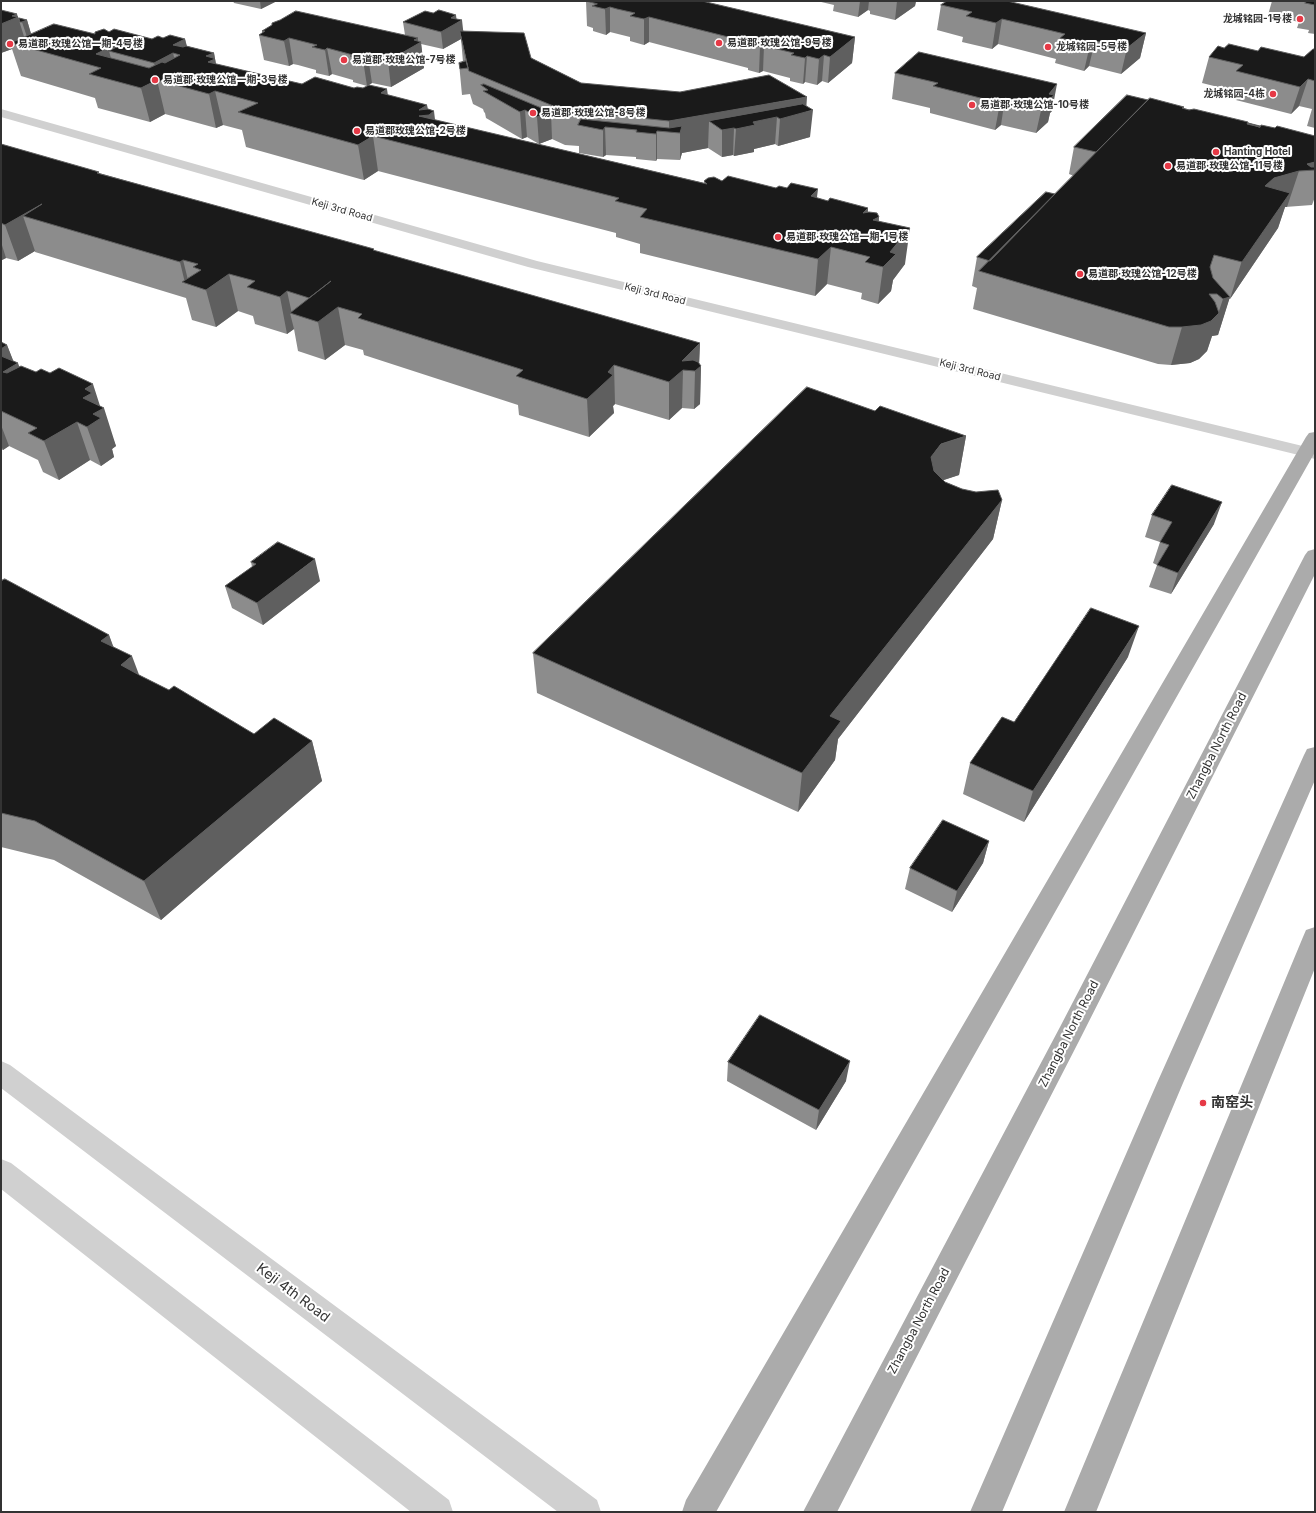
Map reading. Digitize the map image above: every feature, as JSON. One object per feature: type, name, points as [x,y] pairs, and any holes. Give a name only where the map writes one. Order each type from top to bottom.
[{"type":"main road","points":[[698,1512],[1312,448]]},
{"type":"main road","name":"Zhangba North Road","points":[[819,1512],[1069,1035],[1315,555]]},
{"type":"main road","points":[[986,1512],[1170,1083],[1315,755]]},
{"type":"main road","points":[[1080,1512],[1315,937]]},
{"type":"street","name":"Keji 3rd Road","points":[[1,113],[533,264],[1312,448]]},
{"type":"street","name":"Keji 4th Road","points":[[1,1073],[585,1512]]},
{"type":"street","points":[[1,1172],[437,1512]]},
{"type":"building","points":[[586,1],[702,1],[855,37],[830,57],[824,55],[819,59],[807,56],[805,58],[791,55],[794,53],[764,46],[760,47],[749,44],[752,43],[649,17],[644,19],[630,16],[635,13],[610,7],[605,9],[592,6],[597,4]]},
{"type":"building","points":[[947,1],[1007,1],[1146,33],[1127,48],[1095,41],[1090,45],[1060,38],[1065,34],[1002,19],[996,23],[966,16],[972,12],[941,5]]},
{"type":"building","points":[[1307,1],[1315,1],[1315,5],[1305,3]]},
{"type":"building","points":[[1,10],[17,14],[12,16],[18,17],[1,24]]},
{"type":"building","points":[[439,10],[456,15],[451,18],[462,20],[441,32],[403,22],[425,11],[433,13]]},
{"type":"building","points":[[296,11],[418,38],[414,40],[421,42],[388,61],[368,57],[363,60],[350,56],[353,55],[327,48],[325,50],[312,47],[317,45],[289,38],[284,41],[259,35],[265,31],[262,31],[272,25],[272,23]]},
{"type":"building","points":[[19,18],[27,20],[20,22]]},
{"type":"building","points":[[54,24],[95,34],[95,32],[104,29],[109,32],[114,29],[152,39],[158,36],[163,38],[170,35],[185,39],[173,45],[183,47],[186,46],[214,53],[206,56],[215,59],[208,62],[302,84],[315,77],[354,88],[363,88],[369,85],[387,89],[381,93],[427,105],[419,110],[428,109],[434,111],[429,115],[419,116],[707,184],[704,181],[708,178],[714,177],[722,181],[728,176],[776,188],[779,186],[787,188],[791,183],[818,189],[811,196],[828,201],[830,198],[868,208],[863,213],[877,213],[879,217],[873,220],[910,228],[890,252],[896,254],[883,267],[865,262],[870,257],[831,247],[818,259],[640,217],[647,209],[615,201],[619,198],[373,136],[358,145],[238,112],[258,103],[215,91],[209,94],[157,80],[141,88],[89,74],[101,68],[11,43]],"holes":[[[119,40],[126,42],[109,51],[154,63],[173,53],[180,55],[165,63],[162,62],[149,68],[96,54],[108,48],[104,47]]]},
{"type":"building","points":[[460,31],[524,33],[531,58],[581,83],[680,92],[769,75],[807,97],[669,121],[563,110],[469,71]]},
{"type":"building","points":[[1229,44],[1258,51],[1261,47],[1304,57],[1315,49],[1315,81],[1308,79],[1300,87],[1236,71],[1243,65],[1209,57],[1218,46],[1224,48]]},
{"type":"building","points":[[919,52],[1057,84],[1049,94],[1054,95],[1042,106],[1005,98],[1000,103],[933,86],[938,83],[895,73]]},
{"type":"building","points":[[466,61],[468,68],[460,69],[459,63]]},
{"type":"building","points":[[484,84],[551,112],[537,117],[525,110],[520,112],[483,91],[488,90],[481,85]]},
{"type":"building","points":[[1127,95],[1148,100],[1096,152],[1074,147]]},
{"type":"building","points":[[1150,98],[1184,107],[1182,108],[1189,110],[1194,109],[1248,122],[1247,124],[1260,127],[1261,125],[1275,128],[1277,126],[1315,136],[1315,162],[1307,164],[1311,167],[1315,167],[1315,170],[1299,171],[1274,178],[1265,186],[1290,193],[1242,262],[1214,255],[1210,267],[1213,278],[1230,297],[1223,299],[1217,294],[1209,294],[1215,302],[1219,313],[1211,321],[1201,325],[1169,327],[979,271]]},
{"type":"building","points":[[803,104],[813,110],[780,119],[777,117],[753,122],[755,125],[736,129],[722,130],[709,121]]},
{"type":"building","points":[[581,119],[669,128],[682,126],[680,133],[657,131],[656,134],[636,132],[637,130],[605,127],[603,130],[578,125]]},
{"type":"building","points":[[1,144],[99,172],[97,173],[374,249],[373,250],[700,343],[682,361],[693,360],[698,362],[701,366],[695,371],[683,370],[669,382],[614,365],[608,372],[613,375],[587,399],[516,376],[523,370],[358,318],[362,314],[338,307],[318,322],[290,313],[331,281],[309,298],[287,291],[280,297],[247,287],[255,281],[229,274],[206,290],[182,282],[201,270],[193,267],[198,264],[183,260],[180,262],[23,216],[42,204],[5,225],[1,223]]},
{"type":"building","points":[[1046,192],[1055,194],[990,261],[977,257]]},
{"type":"building","points":[[1,342],[7,345],[1,349]]},
{"type":"building","points":[[1,356],[18,363],[3,372],[7,373],[21,366],[36,372],[41,369],[50,373],[59,368],[93,384],[85,389],[92,393],[83,398],[104,408],[93,414],[101,418],[87,427],[77,422],[44,441],[28,433],[37,428],[1,411]]},
{"type":"building","points":[[807,387],[875,411],[880,406],[966,436],[941,444],[931,457],[934,471],[945,482],[962,489],[976,492],[998,490],[1002,500],[830,716],[841,721],[802,773],[533,653]]},
{"type":"building","points":[[1172,485],[1222,502],[1178,573],[1157,565],[1169,545],[1160,542],[1172,522],[1152,515]]},
{"type":"building","points":[[278,542],[315,559],[257,603],[225,586],[256,564],[251,562]]},
{"type":"building","points":[[5,579],[109,635],[101,641],[132,656],[121,665],[141,676],[169,690],[174,686],[254,734],[274,718],[312,741],[144,881],[35,821],[1,813],[1,581]]},
{"type":"building","points":[[1091,608],[1139,626],[1033,791],[970,763],[1002,717],[1014,722]]},
{"type":"building","points":[[943,820],[989,841],[957,891],[910,868]]},
{"type":"building","points":[[760,1015],[850,1061],[819,1110],[728,1062]]},
{"type":"place","name":"龙城铭园-1号楼","points":[[1300,19]]},
{"type":"place","name":"易道郡·玫瑰公馆-9号楼","points":[[719,43]]},
{"type":"place","name":"易道郡·玫瑰公馆一期-4号楼","points":[[10,44]]},
{"type":"place","name":"龙城铭园-5号楼","points":[[1048,47]]},
{"type":"place","name":"易道郡·玫瑰公馆-7号楼","points":[[344,60]]},
{"type":"place","name":"易道郡·玫瑰公馆一期-3号楼","points":[[155,80]]},
{"type":"place","name":"龙城铭园-4栋","points":[[1273,94]]},
{"type":"place","name":"易道郡·玫瑰公馆-10号楼","points":[[972,105]]},
{"type":"place","name":"易道郡·玫瑰公馆-8号楼","points":[[533,113]]},
{"type":"place","name":"易道郡玫瑰公馆-2号楼","points":[[357,131]]},
{"type":"place","name":"Hanting Hotel","points":[[1216,152]]},
{"type":"place","name":"易道郡·玫瑰公馆-11号楼","points":[[1168,166]]},
{"type":"place","name":"易道郡·玫瑰公馆一期-1号楼","points":[[778,237]]},
{"type":"place","name":"易道郡·玫瑰公馆-12号楼","points":[[1080,274]]},
{"type":"place","name":"南窑头","points":[[1203,1103]]}]
